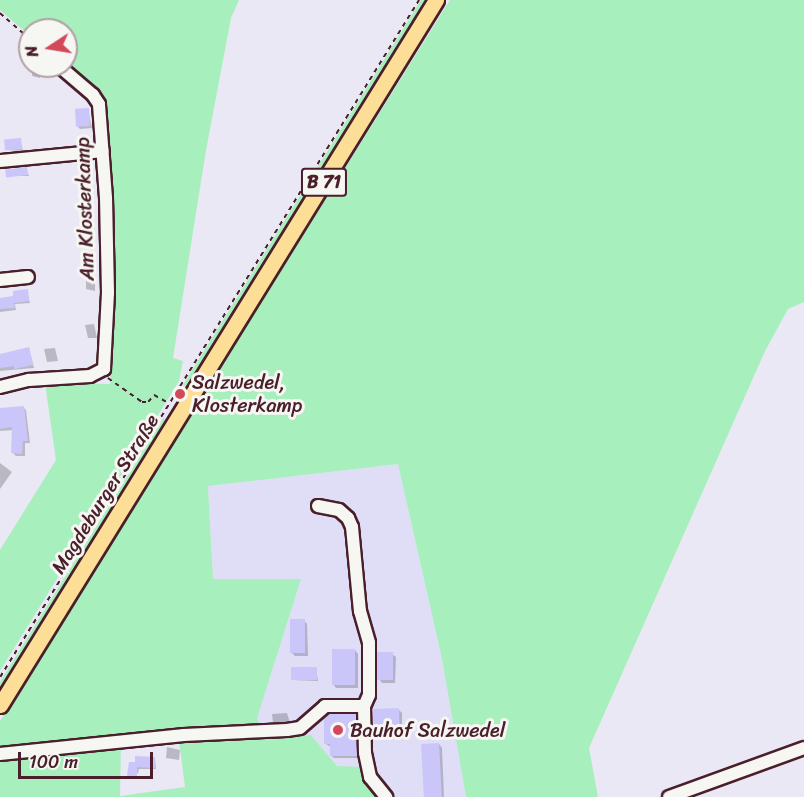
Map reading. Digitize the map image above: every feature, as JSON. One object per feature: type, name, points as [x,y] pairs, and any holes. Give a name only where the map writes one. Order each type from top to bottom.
[{"type":"main road","name":"Magdeburger Straße","points":[[0,705],[436,0]]},
{"type":"street","name":"Am Klosterkamp","points":[[73,78],[97,99],[103,152],[108,293],[104,369]]},
{"type":"street","points":[[0,161],[103,152]]},
{"type":"street","points":[[0,280],[28,276]]},
{"type":"street","points":[[0,387],[29,380],[90,376],[104,369]]},
{"type":"street","points":[[318,506],[339,510],[348,518],[352,527],[360,611],[369,643],[369,695],[364,706],[366,765],[374,783],[386,797]]},
{"type":"street","points":[[0,754],[124,740],[300,728],[325,706],[364,706]]},
{"type":"street","points":[[669,797],[804,748]]},
{"type":"path","points":[[0,677],[419,0]]},
{"type":"path","points":[[0,13],[18,29]]},
{"type":"path","points":[[104,369],[110,380],[142,402],[148,402],[154,395],[170,404]]},
{"type":"shaded area","points":[[398,464],[442,659],[466,797],[384,797],[337,766],[311,735],[264,738],[256,718],[301,579],[213,579],[208,486]]},
{"type":"green space","points":[[0,0],[239,0],[231,18],[206,150],[173,358],[183,361],[179,381],[0,671],[0,550],[56,460],[45,383],[110,384],[115,267],[102,104],[77,78],[78,18],[18,18],[18,26],[0,10]]},
{"type":"green space","points":[[421,0],[428,0],[203,367],[186,387],[183,385]]},
{"type":"green space","points":[[450,0],[804,0],[804,302],[788,309],[765,351],[589,748],[598,797],[466,797],[442,659],[398,464],[208,486],[213,579],[301,579],[257,718],[264,738],[311,735],[337,766],[364,767],[384,797],[0,797],[0,721]],"holes":[[[178,733],[185,787],[120,796],[121,740]]]},
{"type":"green space","points":[[164,417],[166,425],[0,695],[0,682]]},
{"type":"building","points":[[89,108],[90,126],[76,127],[75,109]]},
{"type":"building","points":[[21,138],[22,149],[5,150],[4,139]]},
{"type":"building","points":[[27,167],[28,175],[6,178],[5,170]]},
{"type":"building","points":[[28,289],[29,301],[14,303],[15,308],[0,309],[0,298],[13,296],[13,291]]},
{"type":"building","points":[[29,347],[33,365],[14,369],[14,366],[0,368],[0,354]]},
{"type":"building","points":[[24,406],[28,441],[23,441],[22,454],[11,453],[12,427],[0,429],[0,408]]},
{"type":"building","points":[[290,619],[305,619],[305,653],[290,653]]},
{"type":"building","points":[[332,649],[355,649],[355,685],[332,685]]},
{"type":"building","points":[[377,652],[393,652],[393,680],[377,680]]},
{"type":"building","points":[[291,667],[317,667],[317,680],[291,680]]},
{"type":"building","points":[[399,708],[400,733],[374,734],[373,709]]},
{"type":"building","name":"Bauhof Salzwedel","points":[[330,714],[356,714],[357,756],[330,756],[330,744],[324,744],[324,718]]},
{"type":"building","points":[[439,743],[442,797],[424,797],[421,744]]},
{"type":"building","points":[[135,756],[155,757],[155,768],[137,767],[137,776],[130,778],[127,775],[129,762],[135,762]]},
{"type":"place","name":"Salzwedel, Klosterkamp","points":[[180,394]]},
{"type":"place","name":"Bauhof Salzwedel","points":[[338,730]]}]
